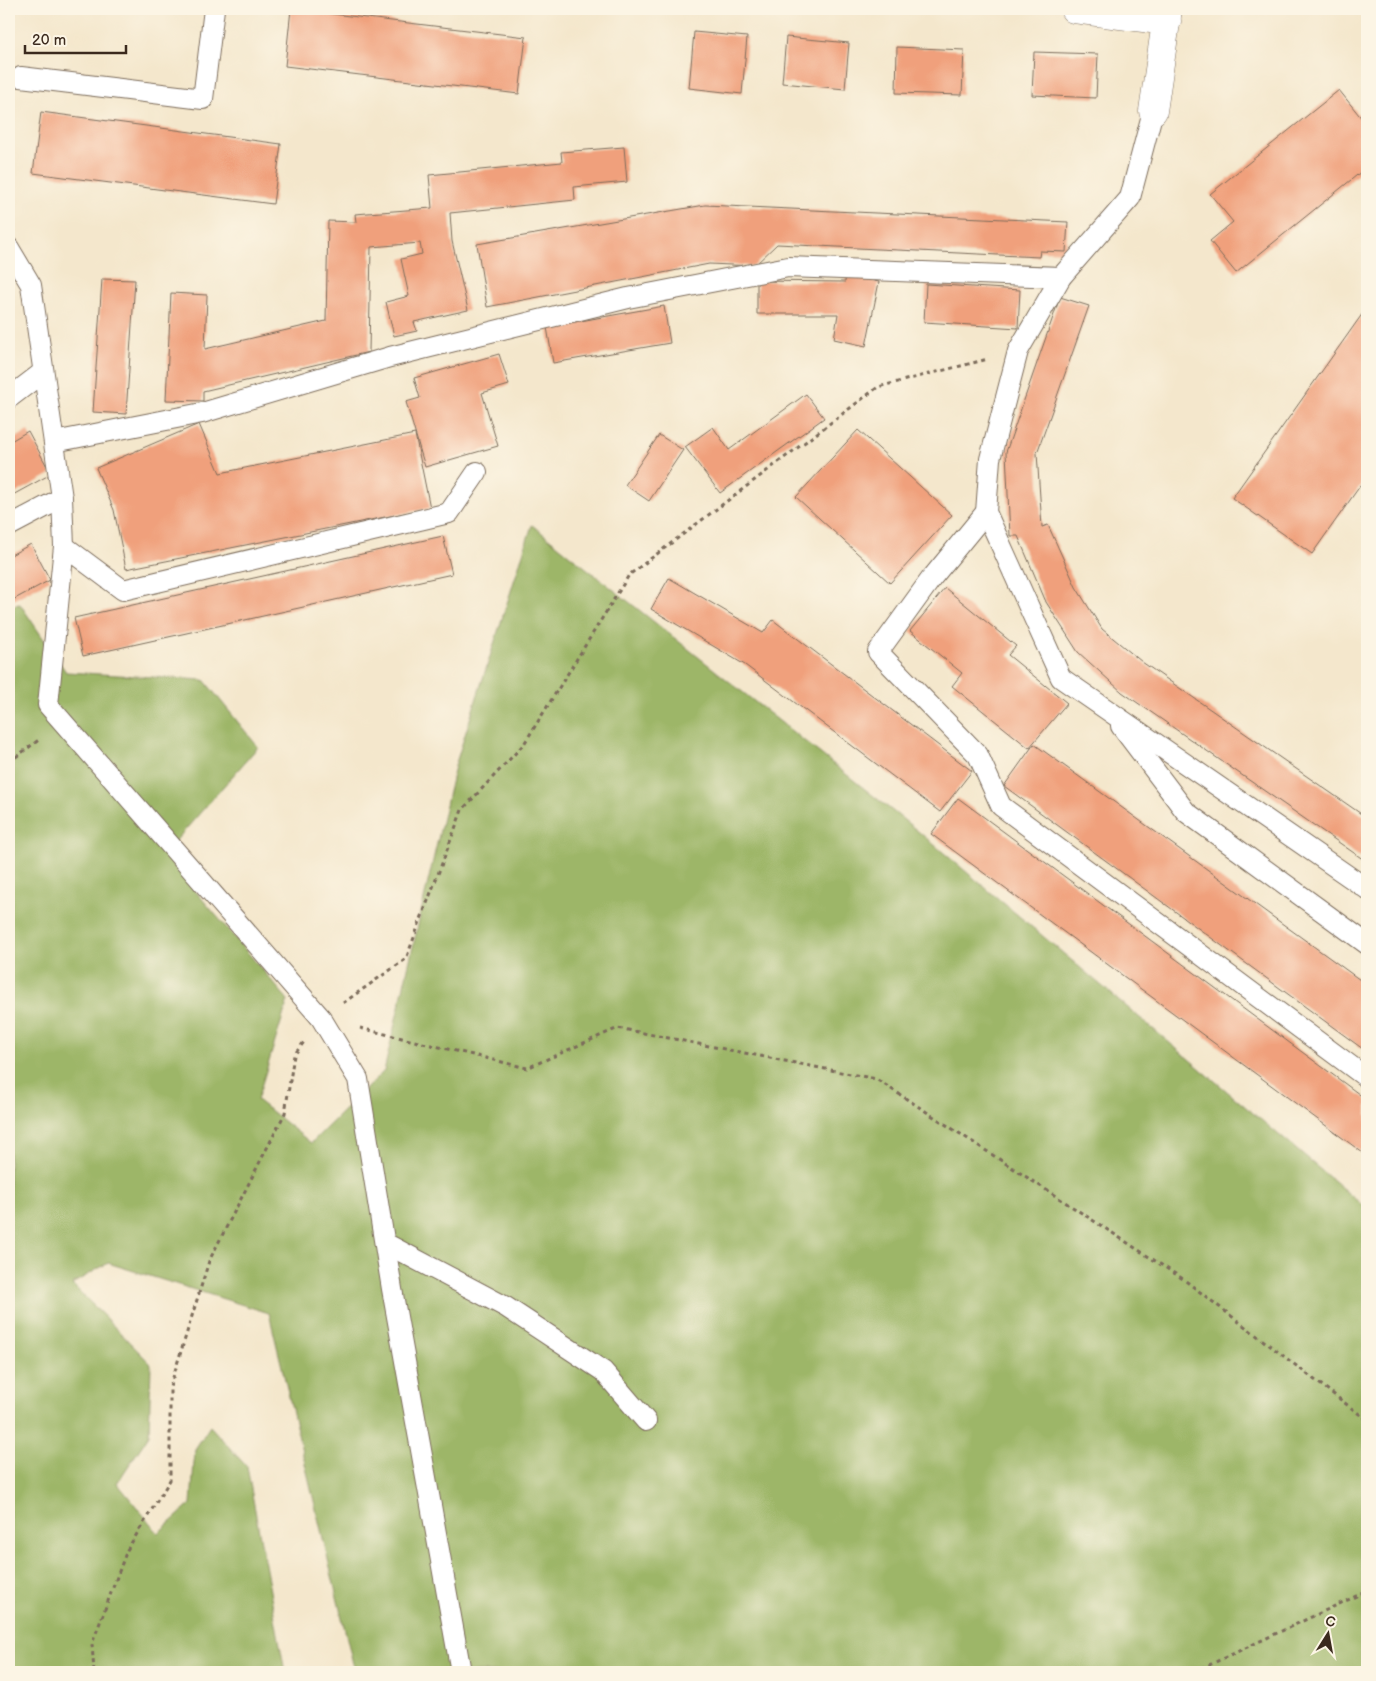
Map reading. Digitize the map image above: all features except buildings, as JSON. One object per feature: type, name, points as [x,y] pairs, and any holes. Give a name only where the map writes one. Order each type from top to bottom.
[{"type":"street","points":[[1074,9],[1167,15],[1153,112]]},
{"type":"lane","points":[[21,77],[203,99],[214,9]]},
{"type":"lane","points":[[1153,112],[1130,198],[1061,277],[1018,351],[990,459],[986,512],[1061,678],[1367,889]]},
{"type":"lane","points":[[9,248],[30,285],[62,498],[64,546],[48,705],[321,1018],[358,1079],[385,1244],[461,1672]]},
{"type":"lane","points":[[54,442],[202,413],[390,357],[628,298],[788,267],[1061,277]]},
{"type":"lane","points":[[9,398],[43,372]]},
{"type":"lane","points":[[64,546],[123,590],[449,513],[477,472]]},
{"type":"lane","points":[[9,526],[62,498]]},
{"type":"lane","points":[[986,512],[931,579],[878,652],[978,755],[1001,806],[1367,1078]]},
{"type":"lane","points":[[1111,712],[1186,812],[1367,944]]},
{"type":"lane","points":[[385,1244],[506,1306],[603,1372],[646,1421]]},
{"type":"path","points":[[94,1672],[92,1644],[128,1550],[170,1480],[170,1386],[209,1261],[285,1113],[294,1055],[321,1018],[406,959],[462,810],[524,744],[629,575],[878,387],[1018,351]]},
{"type":"path","points":[[9,762],[62,722]]},
{"type":"path","points":[[321,1018],[527,1068],[618,1028],[876,1079],[1184,1279],[1367,1420]]},
{"type":"path","points":[[1194,1672],[1367,1591]]},
{"type":"green space","points":[[532,525],[919,832],[1367,1209],[1367,1672],[355,1672],[269,1313],[108,1263],[72,1284],[151,1364],[149,1435],[117,1483],[158,1533],[191,1504],[195,1449],[210,1426],[247,1467],[285,1672],[9,1672],[9,606],[20,604],[66,672],[204,680],[258,747],[164,854],[288,1000],[257,1100],[311,1143],[384,1071],[455,766]]}]
